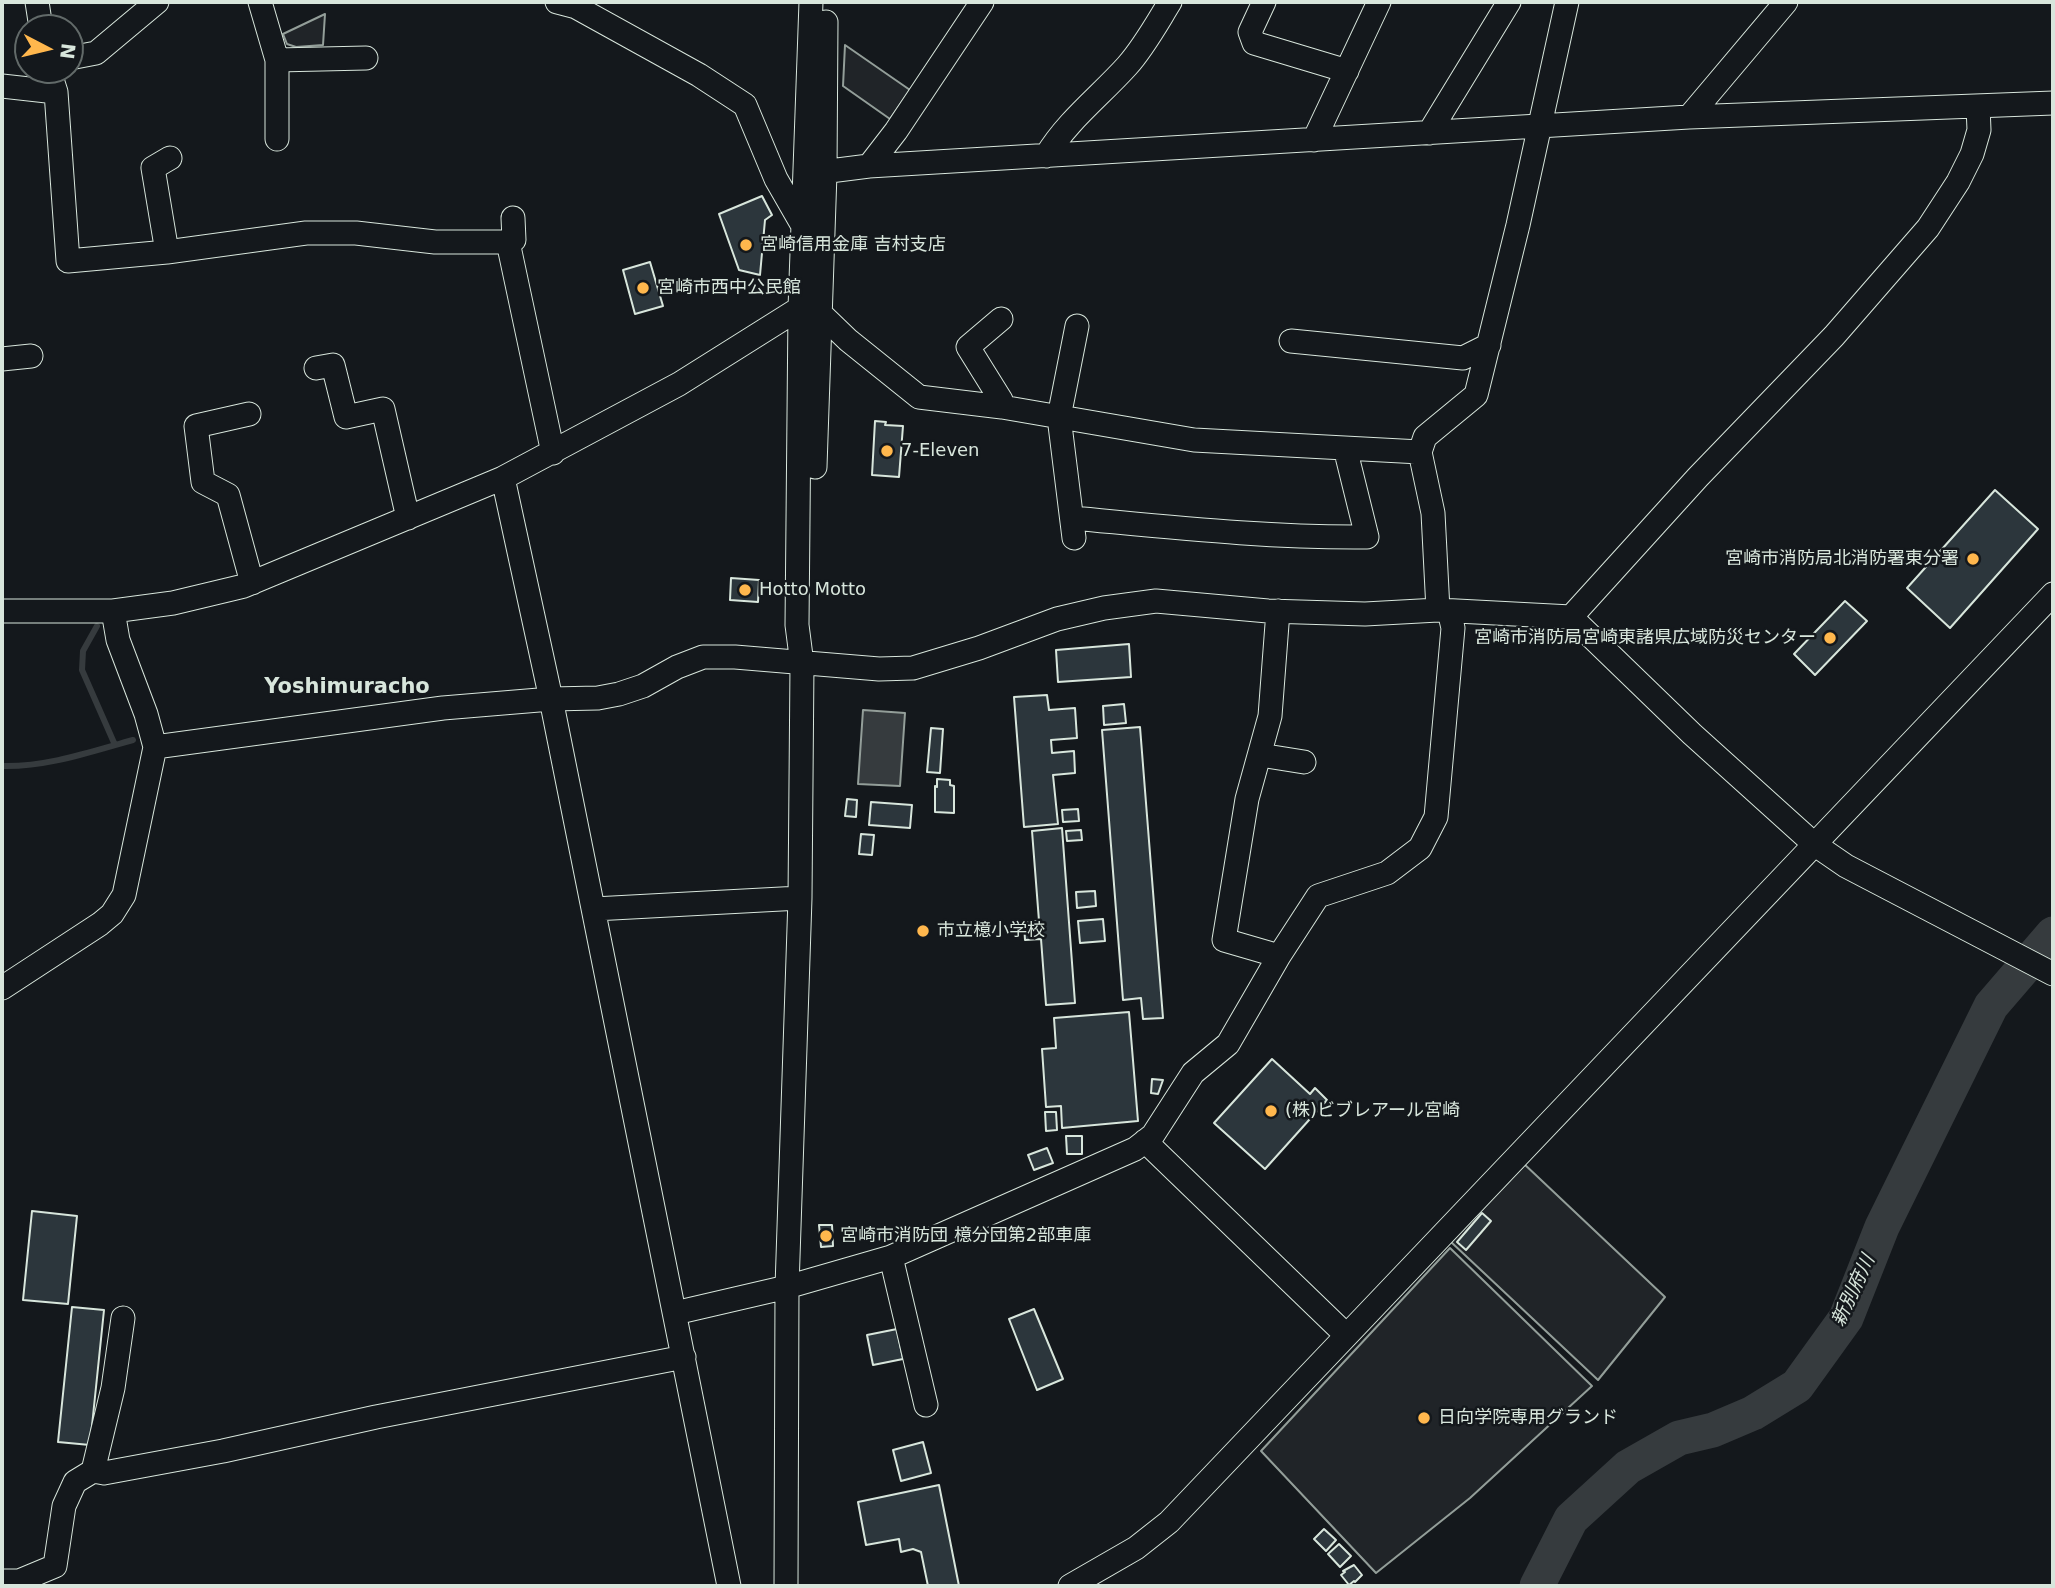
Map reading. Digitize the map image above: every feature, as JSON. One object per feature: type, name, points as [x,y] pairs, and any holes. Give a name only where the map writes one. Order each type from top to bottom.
[{"type":"street","points":[[84,55],[96,53],[157,2]]},
{"type":"street","points":[[260,2],[277,60],[277,139]]},
{"type":"street","points":[[557,2],[576,7],[699,75],[745,105],[776,179],[804,228]]},
{"type":"street","points":[[811,2],[815,174],[804,228],[810,310],[919,397],[1002,407],[1194,440],[1420,452]]},
{"type":"street","points":[[786,1586],[787,1287],[800,898],[802,664],[809,628],[810,310],[826,2]]},
{"type":"street","points":[[869,166],[896,131],[982,2]]},
{"type":"street","points":[[1046,156],[1059,134],[1130,63],[1170,2]]},
{"type":"street","points":[[1264,2],[1250,33],[1254,43],[1347,71]]},
{"type":"street","points":[[1314,140],[1380,2]]},
{"type":"street","points":[[1429,133],[1509,2]]},
{"type":"street","points":[[675,1313],[787,1287],[891,1256],[1135,1149],[1153,1135],[1193,1073],[1228,1044],[1279,956],[1318,897],[1387,873],[1420,848],[1436,817],[1453,628],[1443,610],[1433,513],[1420,452],[1425,437],[1476,395],[1518,225],[1567,2]]},
{"type":"street","points":[[1689,117],[1786,2]]},
{"type":"street","points":[[277,60],[366,58]]},
{"type":"street","points":[[53,84],[68,261],[167,252],[306,233],[356,233],[435,242],[508,242],[514,240],[513,218]]},
{"type":"street","points":[[2,86],[56,92]]},
{"type":"street","points":[[815,174],[869,166],[1689,117],[2053,103]]},
{"type":"street","points":[[1572,617],[1698,477],[1834,336],[1928,228],[1958,182],[1972,154],[1979,130],[1978,106]]},
{"type":"street","points":[[167,252],[153,168],[170,159]]},
{"type":"street","points":[[508,242],[553,453]]},
{"type":"street","points":[[2,611],[113,611],[173,603],[244,586],[503,478],[810,310]]},
{"type":"street","points":[[1002,319],[968,347],[1001,400],[1002,407]]},
{"type":"street","points":[[1077,326],[1059,416],[1073,528],[1367,537],[1345,448]]},
{"type":"street","points":[[1291,341],[1464,358],[1489,345]]},
{"type":"street","points":[[2,359],[31,356]]},
{"type":"street","points":[[316,368],[333,365],[346,417],[383,409],[408,518]]},
{"type":"street","points":[[249,414],[196,426],[203,482],[228,495],[252,583]]},
{"type":"street","points":[[503,478],[594,909],[729,1586]]},
{"type":"street","points":[[1070,1586],[1136,1548],[1169,1522],[2053,594]]},
{"type":"street","points":[[155,747],[443,708],[598,698],[643,685],[677,667],[704,657],[735,657],[879,669],[913,668],[979,648],[1056,619],[1104,608],[1156,601],[1278,611],[1365,614],[1443,610],[1572,617],[1692,734],[1814,844],[1846,866],[2053,974]]},
{"type":"street","points":[[2,988],[100,924],[124,895],[155,747],[146,714],[118,640],[113,611]]},
{"type":"street","points":[[1278,611],[1270,716],[1247,799],[1224,940],[1279,956]]},
{"type":"street","points":[[1260,755],[1304,762]]},
{"type":"street","points":[[594,909],[800,898]]},
{"type":"street","points":[[1145,1141],[1346,1335]]},
{"type":"street","points":[[891,1256],[926,1405]]},
{"type":"street","points":[[93,1471],[113,1388],[123,1318]]},
{"type":"street","points":[[14,1583],[55,1566],[64,1506],[75,1482],[93,1471],[104,1473],[210,1454],[684,1357]]},
{"type":"shaded area","points":[[325,14],[323,45],[296,47],[287,44],[283,34]]},
{"type":"shaded area","points":[[845,45],[910,90],[890,119],[843,86]]},
{"type":"shaded area","points":[[863,710],[905,713],[900,786],[858,784]]},
{"type":"shaded area","points":[[1522,1162],[1665,1297],[1598,1380],[1451,1242]]},
{"type":"shaded area","name":"日向学院専用グランド","points":[[1450,1248],[1592,1386],[1470,1498],[1376,1573],[1261,1451]]},
{"type":"building","name":"宮崎信用金庫 吉村支店","points":[[762,196],[772,215],[765,220],[760,275],[739,270],[719,214]]},
{"type":"building","name":"宮崎市西中公民館","points":[[650,262],[663,306],[635,314],[623,270]]},
{"type":"building","name":"7-Eleven","points":[[875,421],[886,422],[885,425],[903,426],[899,477],[872,475]]},
{"type":"building","name":"宮崎市消防局北消防署東分署","points":[[1995,490],[2038,529],[1950,628],[1907,588]]},
{"type":"building","name":"Hotto Motto","points":[[731,578],[759,580],[758,602],[730,600]]},
{"type":"building","name":"宮崎市消防局宮崎東諸県広域防災センター","points":[[1845,601],[1867,621],[1815,675],[1794,654]]},
{"type":"building","points":[[1129,644],[1131,677],[1058,682],[1056,650]]},
{"type":"building","points":[[1047,695],[1049,710],[1075,708],[1077,738],[1051,740],[1052,753],[1074,751],[1075,773],[1053,775],[1058,824],[1024,827],[1014,697]]},
{"type":"building","points":[[1124,704],[1126,723],[1104,725],[1103,706]]},
{"type":"building","points":[[1140,727],[1163,1018],[1143,1019],[1141,998],[1123,1000],[1102,730]]},
{"type":"building","points":[[931,728],[943,729],[940,773],[927,772]]},
{"type":"building","points":[[937,779],[950,780],[950,785],[954,786],[954,813],[935,812]]},
{"type":"building","points":[[847,799],[857,800],[856,817],[845,816]]},
{"type":"building","points":[[871,802],[912,805],[910,828],[869,825]]},
{"type":"building","points":[[1078,809],[1079,821],[1063,822],[1062,810]]},
{"type":"building","points":[[1062,828],[1075,1003],[1046,1005],[1041,939],[1025,940],[1024,923],[1039,921],[1032,831]]},
{"type":"building","points":[[1081,830],[1082,840],[1067,841],[1066,831]]},
{"type":"building","points":[[861,834],[874,835],[872,855],[859,854]]},
{"type":"building","points":[[1095,891],[1096,906],[1077,908],[1076,892]]},
{"type":"building","points":[[1103,919],[1105,941],[1080,943],[1078,921]]},
{"type":"building","points":[[1129,1012],[1138,1121],[1062,1128],[1061,1106],[1046,1107],[1042,1049],[1056,1048],[1054,1018]]},
{"type":"building","name":"(株)ビブレアール宮崎","points":[[1272,1059],[1310,1094],[1315,1088],[1327,1100],[1265,1169],[1214,1123]]},
{"type":"building","points":[[1152,1079],[1163,1080],[1158,1094],[1151,1093]]},
{"type":"building","points":[[1045,1112],[1056,1112],[1057,1130],[1046,1131]]},
{"type":"building","points":[[1066,1136],[1082,1136],[1082,1154],[1067,1154]]},
{"type":"building","points":[[1047,1148],[1053,1163],[1034,1170],[1028,1155]]},
{"type":"building","points":[[32,1211],[77,1216],[68,1304],[23,1300]]},
{"type":"building","points":[[1482,1213],[1491,1221],[1466,1250],[1457,1242]]},
{"type":"building","name":"宮崎市消防団 檍分団第2部車庫","points":[[819,1225],[832,1225],[833,1246],[821,1247]]},
{"type":"building","points":[[72,1307],[104,1310],[90,1445],[58,1442]]},
{"type":"building","points":[[1034,1309],[1063,1379],[1037,1390],[1009,1319]]},
{"type":"building","points":[[897,1329],[903,1359],[873,1365],[867,1335]]},
{"type":"building","points":[[923,1442],[931,1473],[901,1481],[893,1450]]},
{"type":"building","points":[[939,1485],[959,1586],[928,1586],[921,1552],[913,1549],[901,1552],[899,1539],[866,1545],[858,1502]]},
{"type":"building","points":[[1324,1529],[1336,1540],[1326,1551],[1314,1539]]},
{"type":"building","points":[[1339,1544],[1351,1556],[1340,1567],[1328,1554]]},
{"type":"building","points":[[1354,1565],[1362,1575],[1349,1585],[1341,1575]]},
{"type":"waterway","points":[[97,626],[83,651],[82,670],[115,745]]},
{"type":"waterway","points":[[2,766],[52,761],[133,740]]},
{"type":"waterway","name":"新別府川","points":[[1537,1586],[1571,1519],[1628,1467],[1679,1438],[1713,1430],[1753,1413],[1797,1386],[1846,1318],[1882,1227],[1991,1006],[2053,934]]},
{"type":"place","name":"宮崎信用金庫 吉村支店","points":[[746,245]]},
{"type":"place","name":"宮崎市西中公民館","points":[[643,288]]},
{"type":"place","name":"7-Eleven","points":[[887,451]]},
{"type":"place","name":"宮崎市消防局北消防署東分署","points":[[1973,559]]},
{"type":"place","name":"Hotto Motto","points":[[745,590]]},
{"type":"place","name":"宮崎市消防局宮崎東諸県広域防災センター","points":[[1830,638]]},
{"type":"place","name":"市立檍小学校","points":[[923,931]]},
{"type":"place","name":"(株)ビブレアール宮崎","points":[[1271,1111]]},
{"type":"place","name":"宮崎市消防団 檍分団第2部車庫","points":[[826,1236]]},
{"type":"place","name":"日向学院専用グランド","points":[[1424,1418]]},
{"type":"district","name":"Yoshimuracho","points":[[347,688]]}]
